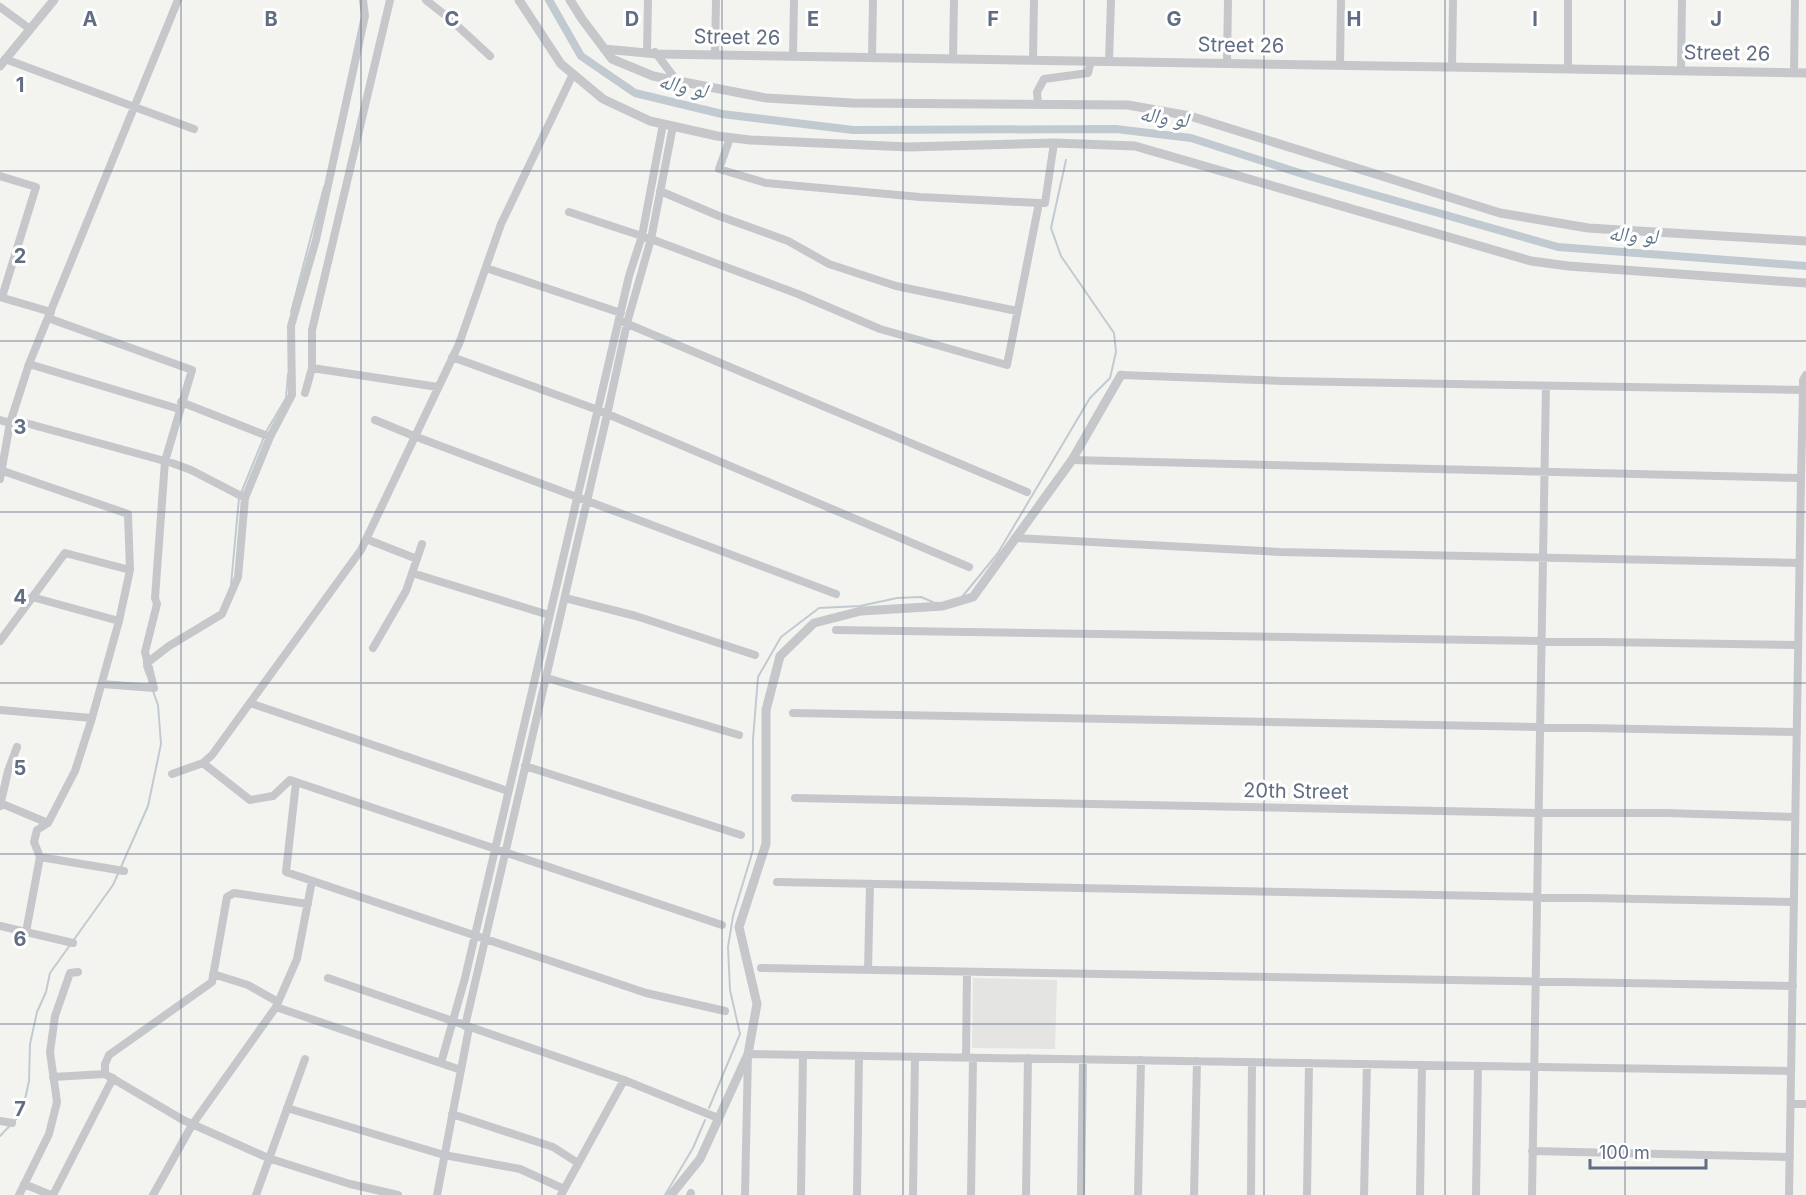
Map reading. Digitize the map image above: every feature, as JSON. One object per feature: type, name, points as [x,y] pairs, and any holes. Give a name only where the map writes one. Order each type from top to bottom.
[{"type":"street","points":[[54,0],[3,62],[134,106],[194,129]]},
{"type":"street","points":[[26,932],[40,857],[34,842],[37,830],[48,823],[75,771],[119,621],[130,570],[128,514],[1,475],[11,421],[29,364],[178,0]]},
{"type":"street","points":[[147,663],[169,646],[222,614],[238,578],[245,498],[270,437],[292,395],[291,326],[316,240],[365,16],[363,0]]},
{"type":"street","points":[[305,393],[312,368],[312,330],[390,0]]},
{"type":"street","points":[[426,0],[489,56]]},
{"type":"street","points":[[519,0],[561,64],[603,99],[650,121],[668,125],[730,138],[909,147],[1054,143],[1136,146],[1531,261],[1568,266],[1806,283]]},
{"type":"street","points":[[570,0],[576,5],[612,59],[653,76],[677,81],[766,98],[852,103],[1128,105],[1190,116],[1500,213],[1588,228],[1806,241]]},
{"type":"street","points":[[648,0],[651,51],[677,81]]},
{"type":"street","points":[[715,54],[716,0]]},
{"type":"street","points":[[793,56],[794,0]]},
{"type":"street","points":[[872,57],[873,0]]},
{"type":"street","points":[[953,58],[954,0]]},
{"type":"street","points":[[1033,60],[1034,0]]},
{"type":"street","points":[[1109,61],[1111,0]]},
{"type":"street","points":[[1227,63],[1228,0]]},
{"type":"street","points":[[1340,65],[1341,0]]},
{"type":"street","points":[[1452,67],[1453,0]]},
{"type":"street","points":[[1568,0],[1568,69]]},
{"type":"street","points":[[1681,70],[1682,0]]},
{"type":"street","points":[[1794,72],[1795,0]]},
{"type":"street","points":[[0,8],[30,29]]},
{"type":"street","name":"Street 26","points":[[604,48],[793,56],[1806,73]]},
{"type":"street","points":[[1038,104],[1037,92],[1044,79],[1088,73],[1091,61]]},
{"type":"street","points":[[172,774],[203,763],[212,756],[361,550],[452,357],[501,224],[573,74]]},
{"type":"street","points":[[437,1195],[467,1027],[607,415],[622,319],[651,239],[660,191],[668,125]]},
{"type":"street","points":[[441,1063],[453,1022],[668,125]]},
{"type":"street","points":[[730,138],[719,170],[766,183],[920,197],[1038,203],[1045,203],[1054,143]]},
{"type":"street","points":[[0,176],[36,187],[1,297],[192,370],[165,461],[155,598],[157,604],[145,652],[154,688],[102,684]]},
{"type":"street","points":[[660,191],[719,216],[788,241],[829,264],[896,286],[1017,311]]},
{"type":"street","points":[[569,212],[651,239],[798,294],[880,329],[1007,365],[1038,203]]},
{"type":"street","points":[[486,268],[622,319],[1027,492]]},
{"type":"street","points":[[452,357],[598,410],[969,567]]},
{"type":"street","points":[[29,364],[180,406],[270,437]]},
{"type":"street","points":[[312,368],[438,387]]},
{"type":"street","points":[[745,1195],[748,1054],[758,1004],[739,927],[766,844],[766,710],[780,656],[814,623],[861,611],[943,606],[973,597],[1072,460],[1121,375],[1283,381],[1803,390]]},
{"type":"street","points":[[1789,1195],[1799,562],[1803,380],[1806,375]]},
{"type":"street","points":[[1532,1195],[1546,386]]},
{"type":"street","points":[[0,420],[165,461],[191,470],[245,498]]},
{"type":"street","points":[[375,420],[836,594]]},
{"type":"street","points":[[1072,460],[1801,478]]},
{"type":"street","points":[[1016,538],[1280,552],[1799,562]]},
{"type":"street","points":[[366,539],[417,559]]},
{"type":"street","points":[[373,648],[406,591],[422,544]]},
{"type":"street","points":[[0,641],[64,553],[130,570]]},
{"type":"street","points":[[412,573],[549,615]]},
{"type":"street","points":[[32,597],[119,621]]},
{"type":"street","points":[[565,598],[636,616],[755,655]]},
{"type":"street","points":[[836,630],[1798,645]]},
{"type":"street","points":[[546,678],[739,735]]},
{"type":"street","points":[[250,703],[508,791]]},
{"type":"street","points":[[0,710],[92,718]]},
{"type":"street","points":[[793,713],[1797,732]]},
{"type":"street","points":[[17,747],[0,804],[48,823]]},
{"type":"street","points":[[203,763],[250,800],[273,796],[290,780],[722,925]]},
{"type":"street","points":[[525,766],[741,835]]},
{"type":"street","points":[[296,782],[286,872],[646,993],[725,1011]]},
{"type":"street","name":"20th Street","points":[[795,798],[1795,817]]},
{"type":"street","points":[[40,857],[124,872]]},
{"type":"street","points":[[153,1195],[192,1125],[277,1005],[297,959],[312,881]]},
{"type":"street","points":[[777,882],[1794,902]]},
{"type":"street","points":[[868,970],[870,884]]},
{"type":"street","points":[[24,1184],[52,1195],[109,1076],[105,1064],[109,1055],[212,982],[227,897],[234,893],[309,904]]},
{"type":"street","points":[[0,926],[73,943]]},
{"type":"street","points":[[761,968],[1792,986]]},
{"type":"street","points":[[19,1195],[49,1134],[57,1102],[50,1052],[55,1016],[70,974],[78,972]]},
{"type":"street","points":[[967,972],[971,1195]]},
{"type":"street","points":[[213,974],[248,985],[277,1005],[461,1070]]},
{"type":"street","points":[[328,978],[624,1080],[718,1118]]},
{"type":"street","points":[[748,1054],[1791,1071]]},
{"type":"street","points":[[671,1195],[700,1159],[748,1054]]},
{"type":"street","points":[[801,1195],[802,1055]]},
{"type":"street","points":[[857,1195],[859,1056]]},
{"type":"street","points":[[913,1195],[915,1057]]},
{"type":"street","points":[[1026,1195],[1028,1058]]},
{"type":"street","points":[[256,1195],[305,1059]]},
{"type":"street","points":[[1081,1195],[1083,1059]]},
{"type":"street","points":[[1138,1195],[1141,1060]]},
{"type":"street","points":[[1194,1195],[1197,1061]]},
{"type":"street","points":[[1251,1195],[1252,1062]]},
{"type":"street","points":[[1307,1195],[1309,1063]]},
{"type":"street","points":[[1364,1195],[1366,1064]]},
{"type":"street","points":[[1420,1195],[1422,1065]]},
{"type":"street","points":[[1476,1195],[1478,1066]]},
{"type":"street","points":[[53,1077],[109,1076],[192,1125],[268,1158],[350,1184],[398,1195]]},
{"type":"street","points":[[287,1108],[444,1155],[520,1169],[562,1192],[624,1080]]},
{"type":"street","points":[[1791,1104],[1806,1104]]},
{"type":"street","points":[[452,1114],[553,1147],[578,1163]]},
{"type":"street","points":[[0,1120],[12,1123]]},
{"type":"street","points":[[1533,1151],[1790,1157]]},
{"type":"street","points":[[350,1184],[350,1195]]},
{"type":"shaded area","points":[[973,978],[1057,980],[1055,1049],[972,1048]]},
{"type":"waterway","name":"لو واله","points":[[549,0],[581,56],[635,93],[722,114],[853,130],[1116,129],[1191,138],[1312,177],[1558,247],[1806,266]]},
{"type":"waterway","points":[[962,597],[998,553],[1090,398],[1110,378],[1116,352],[1114,333],[1061,256],[1051,228],[1066,160]]},
{"type":"waterway","points":[[291,312],[324,187]]},
{"type":"waterway","points":[[266,432],[286,398],[288,374]]},
{"type":"waterway","points":[[241,493],[264,437]]},
{"type":"waterway","points":[[231,585],[239,498]]},
{"type":"waterway","points":[[709,1108],[740,1034],[730,990],[728,947],[733,916],[753,850],[753,739],[758,677],[781,637],[819,608],[860,606],[897,598],[921,597],[935,603]]},
{"type":"waterway","points":[[145,664],[147,675]]},
{"type":"waterway","points":[[0,1136],[22,1113],[29,1081],[30,1044],[37,1012],[46,992],[50,973],[113,885],[148,806],[161,744],[158,705],[153,691]]},
{"type":"waterway","points":[[665,1195],[693,1148],[705,1120]]}]
